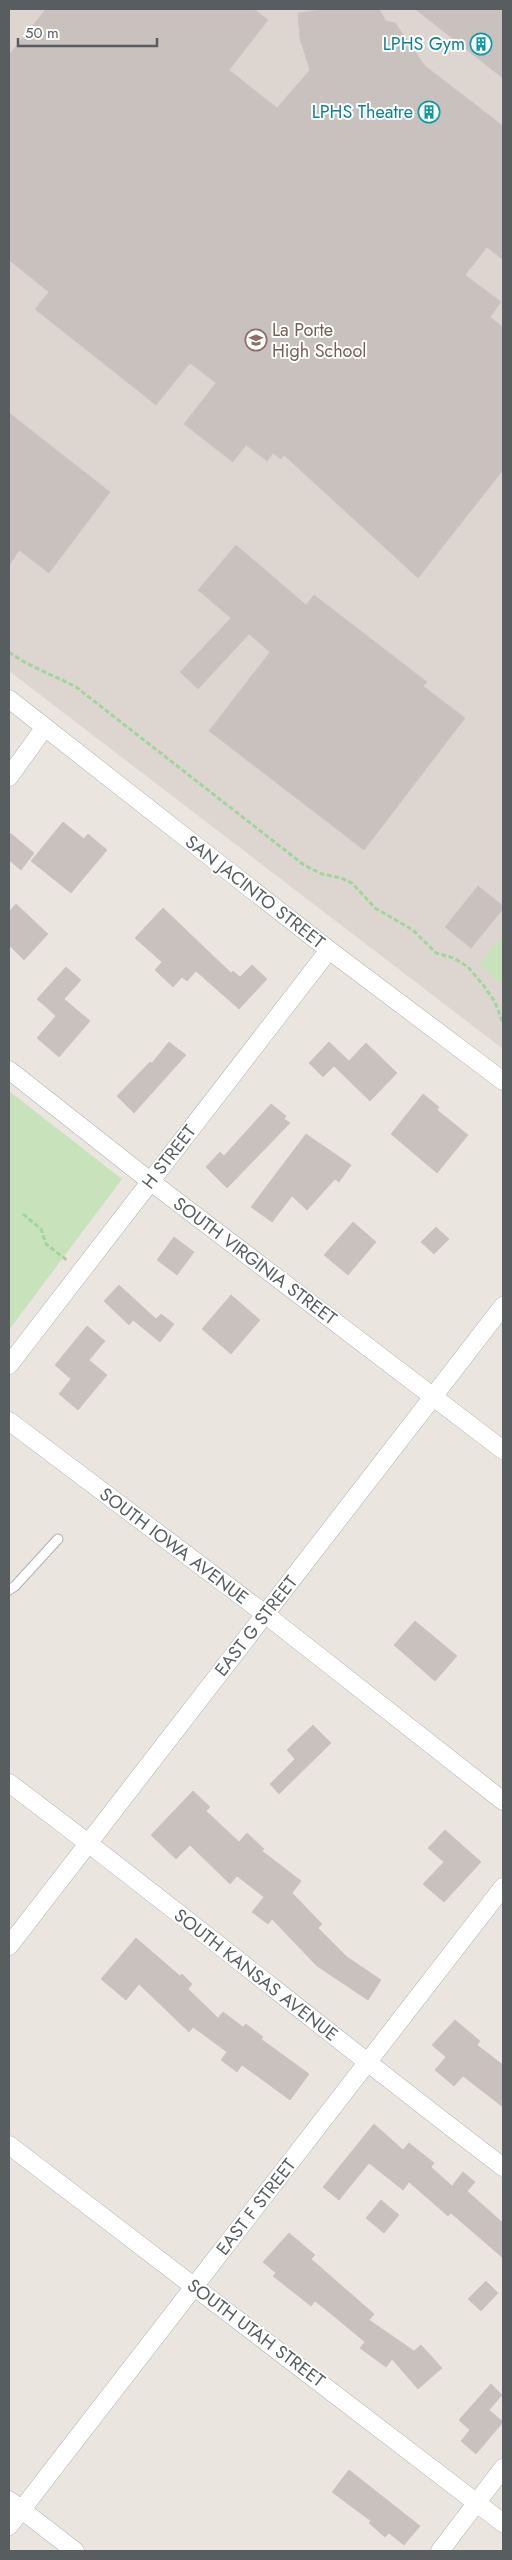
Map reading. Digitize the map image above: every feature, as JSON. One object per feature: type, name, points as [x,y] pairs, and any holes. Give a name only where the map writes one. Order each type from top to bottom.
[{"type":"street","name":"SAN JACINTO STREET","points":[[9,699],[329,950],[503,1081]]},
{"type":"street","points":[[9,777],[46,727]]},
{"type":"street","name":"H STREET","points":[[9,1365],[329,950]]},
{"type":"street","name":"SOUTH VIRGINIA STREET","points":[[9,1070],[150,1181],[503,1450]]},
{"type":"street","name":"EAST G STREET","points":[[9,1946],[503,1306]]},
{"type":"street","name":"SOUTH IOWA AVENUE","points":[[9,1422],[265,1614],[503,1801]]},
{"type":"street","name":"SOUTH KANSAS AVENUE","points":[[9,1783],[89,1842],[367,2064],[503,2167]]},
{"type":"street","name":"EAST F STREET","points":[[9,2526],[15,2505],[194,2286],[503,1888]]},
{"type":"street","name":"SOUTH UTAH STREET","points":[[9,2145],[503,2523]]},
{"type":"street","points":[[440,2551],[503,2468]]},
{"type":"street","points":[[15,2505],[75,2551]]},
{"type":"lane","points":[[9,1590],[15,1586],[58,1539]]},
{"type":"path","points":[[9,652],[21,661],[50,672],[76,687],[304,865],[322,874],[341,878],[352,883],[375,908],[413,930],[436,954],[454,958],[468,968],[484,986],[503,1023]]},
{"type":"path","points":[[23,1214],[41,1229],[46,1244],[81,1271]]},
{"type":"shaded area","name":"La Porte High School","points":[[9,9],[503,9],[503,1049],[9,671]]},
{"type":"green space","points":[[503,934],[503,985],[479,965]]},
{"type":"green space","points":[[9,1091],[122,1179],[9,1330]]},
{"type":"building","points":[[46,9],[254,9],[268,20],[229,70],[277,108],[310,70],[300,39],[298,13],[326,9],[379,9],[386,21],[395,23],[425,66],[503,126],[503,260],[487,247],[465,275],[501,302],[490,317],[503,327],[503,470],[418,578],[284,455],[281,459],[273,453],[267,461],[246,445],[233,462],[184,424],[216,383],[190,363],[156,405],[35,309],[49,292],[9,260],[9,55]]},
{"type":"building","name":"LPHS Gym","points":[[415,9],[503,9],[503,78]]},
{"type":"building","points":[[9,413],[110,492],[49,573],[19,550],[9,566]]},
{"type":"building","points":[[236,545],[306,605],[314,595],[427,682],[423,686],[465,718],[364,850],[209,731],[270,652],[249,634],[198,689],[180,672],[231,618],[198,590]]},
{"type":"building","points":[[63,822],[84,839],[88,834],[107,850],[71,893],[31,861]]},
{"type":"building","points":[[9,832],[34,853],[21,870],[9,860]]},
{"type":"building","points":[[478,886],[503,906],[503,909],[471,948],[445,927]]},
{"type":"building","points":[[16,904],[48,934],[24,960],[9,945],[9,912]]},
{"type":"building","points":[[163,908],[231,973],[233,971],[240,977],[252,965],[267,979],[239,1009],[196,971],[187,981],[182,977],[173,987],[155,970],[162,962],[135,938]]},
{"type":"building","points":[[66,967],[81,980],[64,999],[90,1021],[59,1057],[37,1038],[56,1016],[37,999]]},
{"type":"building","points":[[169,1042],[186,1055],[134,1113],[117,1096],[150,1062],[152,1063]]},
{"type":"building","points":[[329,1042],[349,1061],[366,1043],[397,1073],[370,1101],[334,1066],[323,1077],[309,1063]]},
{"type":"building","points":[[423,1094],[439,1107],[437,1110],[468,1135],[437,1173],[391,1134]]},
{"type":"building","points":[[271,1104],[286,1116],[284,1119],[290,1123],[227,1188],[206,1167],[220,1152],[224,1156]]},
{"type":"building","points":[[306,1134],[351,1165],[339,1182],[335,1179],[307,1210],[292,1196],[272,1222],[251,1207]]},
{"type":"building","points":[[353,1222],[376,1242],[348,1275],[324,1255]]},
{"type":"building","points":[[436,1227],[449,1239],[434,1254],[421,1242]]},
{"type":"building","points":[[174,1237],[194,1252],[177,1275],[157,1260]]},
{"type":"building","points":[[119,1285],[156,1319],[161,1314],[174,1324],[160,1342],[133,1320],[129,1325],[104,1301]]},
{"type":"building","points":[[231,1295],[260,1320],[231,1354],[202,1329]]},
{"type":"building","points":[[87,1326],[105,1341],[89,1360],[107,1375],[78,1410],[59,1394],[71,1379],[55,1365]]},
{"type":"building","points":[[415,1621],[457,1656],[435,1681],[394,1645]]},
{"type":"building","points":[[313,1725],[331,1743],[279,1794],[270,1784],[295,1759],[287,1750]]},
{"type":"building","points":[[193,1791],[210,1807],[206,1811],[239,1842],[247,1833],[264,1849],[262,1851],[301,1881],[292,1893],[322,1924],[318,1928],[347,1957],[381,1980],[368,2000],[317,1966],[272,1919],[268,1924],[252,1912],[264,1897],[237,1876],[230,1884],[190,1845],[176,1859],[151,1835]]},
{"type":"building","points":[[445,1830],[481,1862],[444,1902],[423,1884],[444,1862],[428,1848]]},
{"type":"building","points":[[136,1938],[180,1976],[182,1974],[192,1984],[188,1989],[218,2018],[223,2012],[243,2027],[246,2024],[263,2037],[261,2039],[309,2074],[290,2100],[242,2065],[237,2072],[221,2060],[227,2052],[193,2027],[189,2032],[139,1984],[126,2000],[101,1979]]},
{"type":"building","points":[[455,2020],[480,2041],[477,2045],[503,2065],[503,2107],[463,2076],[454,2086],[435,2070],[446,2057],[432,2045]]},
{"type":"building","points":[[374,2124],[403,2150],[409,2143],[434,2163],[431,2167],[452,2186],[463,2172],[475,2182],[467,2191],[503,2223],[503,2258],[451,2213],[448,2216],[409,2182],[403,2190],[369,2163],[339,2200],[323,2187]]},
{"type":"building","points":[[381,2200],[399,2215],[384,2233],[366,2218]]},
{"type":"building","points":[[289,2233],[315,2255],[311,2259],[374,2314],[369,2320],[414,2351],[421,2345],[442,2368],[418,2389],[392,2359],[386,2367],[360,2348],[365,2342],[324,2308],[315,2301],[311,2306],[273,2276],[276,2273],[263,2262]]},
{"type":"building","points":[[486,2281],[498,2293],[481,2311],[468,2299]]},
{"type":"building","points":[[491,2384],[502,2395],[489,2410],[503,2422],[476,2454],[461,2441],[470,2430],[459,2420]]},
{"type":"building","points":[[349,2470],[420,2526],[404,2545],[389,2533],[385,2537],[369,2523],[371,2521],[332,2492]]},
{"type":"place","name":"LPHS Gym","points":[[481,44]]},
{"type":"place","name":"LPHS Theatre","points":[[429,112]]},
{"type":"place","name":"La Porte High School","points":[[256,340]]}]
